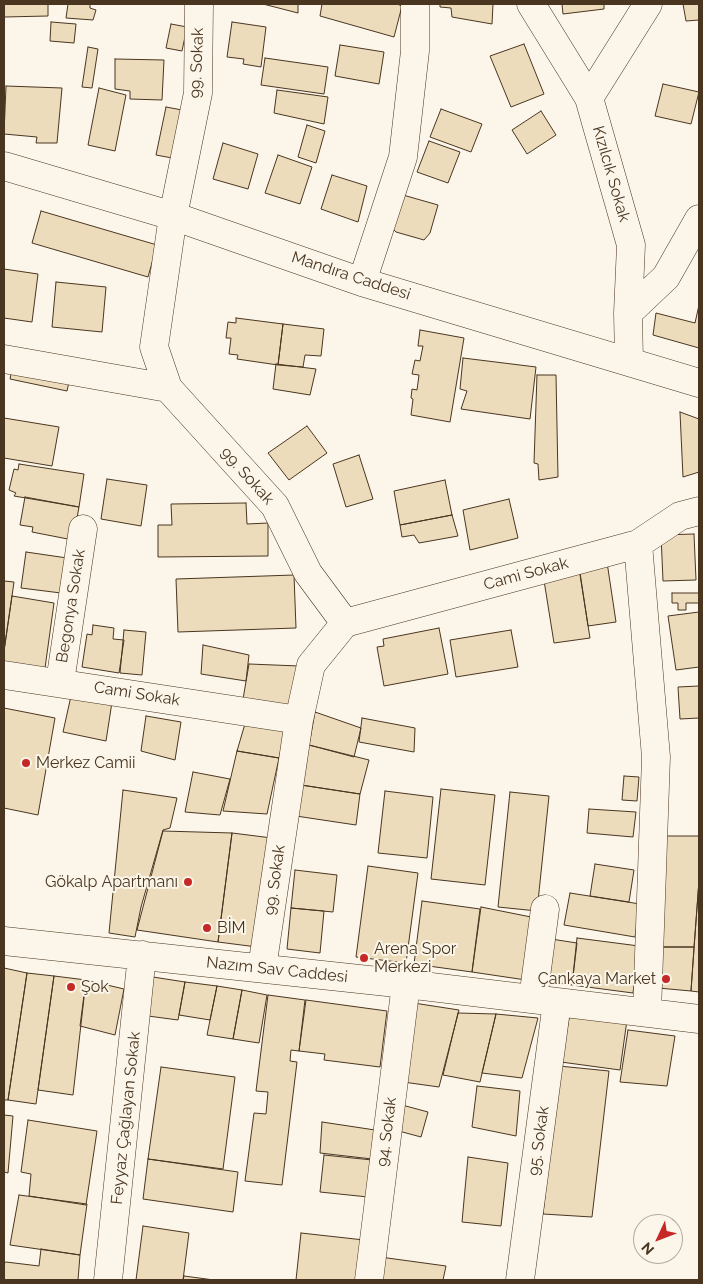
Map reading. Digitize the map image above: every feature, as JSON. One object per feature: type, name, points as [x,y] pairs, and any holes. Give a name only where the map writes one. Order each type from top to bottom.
[{"type":"street","name":"99. Sokak","points":[[199,4],[198,93],[173,216],[154,348],[168,388],[275,506],[308,573],[345,623],[311,665],[299,720],[262,968]]},
{"type":"street","points":[[362,282],[402,157],[415,51],[415,4]]},
{"type":"street","name":"Kızılcık Sokak","points":[[531,4],[589,98],[631,245],[628,313],[629,361]]},
{"type":"street","points":[[589,98],[648,4]]},
{"type":"street","name":"Mandıra Caddesi","points":[[4,166],[173,216],[362,282],[699,383]]},
{"type":"street","points":[[628,313],[666,277],[699,219]]},
{"type":"street","points":[[4,359],[168,388]]},
{"type":"street","name":"Cami Sokak","points":[[345,623],[638,544],[680,516],[699,510]]},
{"type":"street","name":"Begonya Sokak","points":[[60,682],[83,529]]},
{"type":"street","points":[[638,544],[656,757],[647,1012]]},
{"type":"street","name":"Cami Sokak","points":[[4,675],[60,682],[299,720]]},
{"type":"street","name":"95. Sokak","points":[[520,1280],[545,1000],[545,909]]},
{"type":"street","name":"Nazım Sav Caddesi","points":[[4,940],[406,984],[699,1019]]},
{"type":"street","name":"Feyyaz Çağlayan Sokak","points":[[108,1280],[142,955]]},
{"type":"street","name":"94. Sokak","points":[[368,1280],[406,984]]},
{"type":"building","points":[[4,4],[48,4],[48,16],[4,17]]},
{"type":"building","points":[[68,4],[90,4],[90,8],[96,10],[93,20],[66,18]]},
{"type":"building","points":[[263,4],[298,4],[298,13]]},
{"type":"building","points":[[322,4],[397,4],[402,6],[394,37],[320,16]]},
{"type":"building","points":[[440,4],[493,4],[492,24],[452,17],[451,8],[440,7]]},
{"type":"building","points":[[562,4],[604,4],[604,9],[563,14]]},
{"type":"building","points":[[683,4],[699,4],[699,20],[686,21]]},
{"type":"building","points":[[51,22],[76,24],[74,43],[50,41]]},
{"type":"building","points":[[232,22],[266,27],[261,67],[243,64],[244,59],[227,57]]},
{"type":"building","points":[[171,24],[187,27],[182,51],[166,48]]},
{"type":"building","points":[[524,44],[544,94],[511,107],[490,56]]},
{"type":"building","points":[[340,45],[384,52],[379,84],[335,76]]},
{"type":"building","points":[[88,47],[98,49],[92,88],[82,87]]},
{"type":"building","points":[[265,58],[328,67],[324,94],[261,85]]},
{"type":"building","points":[[115,59],[164,60],[162,100],[130,99],[130,91],[115,89]]},
{"type":"building","points":[[663,84],[699,92],[691,124],[655,116]]},
{"type":"building","points":[[6,86],[62,88],[57,143],[36,143],[37,137],[4,134]]},
{"type":"building","points":[[99,88],[126,95],[115,151],[88,145]]},
{"type":"building","points":[[277,90],[328,97],[324,124],[274,113]]},
{"type":"building","points":[[166,107],[182,110],[172,158],[156,155]]},
{"type":"building","points":[[441,109],[482,124],[471,152],[430,137]]},
{"type":"building","points":[[541,111],[556,135],[527,154],[512,130]]},
{"type":"building","points":[[307,125],[325,131],[316,163],[298,157]]},
{"type":"building","points":[[429,141],[460,152],[448,183],[417,172]]},
{"type":"building","points":[[223,143],[258,154],[248,189],[213,179]]},
{"type":"building","points":[[278,155],[312,167],[300,204],[265,193]]},
{"type":"building","points":[[332,175],[367,186],[358,222],[321,209]]},
{"type":"building","points":[[396,193],[438,205],[430,233],[424,240],[396,232],[387,223]]},
{"type":"building","points":[[41,211],[157,245],[148,277],[32,243]]},
{"type":"building","points":[[4,269],[38,274],[32,322],[4,318]]},
{"type":"building","points":[[56,282],[106,287],[102,332],[52,327]]},
{"type":"building","points":[[699,305],[699,348],[653,335],[656,313],[695,323]]},
{"type":"building","points":[[236,318],[283,324],[278,365],[237,359],[238,355],[229,354],[231,338],[226,338],[228,322],[236,323]]},
{"type":"building","points":[[283,324],[324,329],[321,356],[305,355],[303,367],[278,365]]},
{"type":"building","points":[[420,330],[464,338],[450,422],[411,415],[412,389],[417,390],[419,375],[412,374],[415,360],[420,361],[423,346],[418,346]]},
{"type":"building","points":[[16,351],[73,364],[67,391],[10,379]]},
{"type":"building","points":[[463,358],[536,367],[530,419],[461,409],[467,391],[460,389]]},
{"type":"building","points":[[276,364],[316,369],[310,395],[273,389]]},
{"type":"building","points":[[537,375],[556,375],[558,477],[539,480],[538,464],[534,463]]},
{"type":"building","points":[[680,412],[699,419],[699,472],[683,477]]},
{"type":"building","points":[[4,418],[59,427],[52,466],[4,458]]},
{"type":"building","points":[[307,426],[327,453],[289,480],[268,453]]},
{"type":"building","points":[[359,455],[373,499],[346,507],[333,464]]},
{"type":"building","points":[[19,464],[84,474],[79,507],[14,496],[16,493],[9,490],[14,469],[18,470]]},
{"type":"building","points":[[107,479],[147,485],[141,526],[101,519]]},
{"type":"building","points":[[445,480],[452,515],[400,525],[394,491]]},
{"type":"building","points":[[25,497],[79,507],[73,540],[32,532],[33,527],[20,525]]},
{"type":"building","points":[[509,499],[518,538],[470,550],[463,510]]},
{"type":"building","points":[[246,503],[247,524],[268,523],[268,556],[158,557],[158,525],[172,525],[171,504]]},
{"type":"building","points":[[452,515],[458,536],[419,543],[414,535],[402,537],[400,525]]},
{"type":"building","points":[[694,534],[696,580],[663,581],[661,535]]},
{"type":"building","points":[[26,552],[74,559],[69,594],[21,588]]},
{"type":"building","points":[[578,562],[590,638],[554,643],[542,568]]},
{"type":"building","points":[[607,562],[616,622],[588,626],[579,566]]},
{"type":"building","points":[[294,575],[296,628],[178,632],[176,579]]},
{"type":"building","points":[[4,581],[14,582],[4,651]]},
{"type":"building","points":[[672,593],[699,593],[699,603],[686,603],[686,610],[678,610],[678,603],[672,603]]},
{"type":"building","points":[[12,596],[54,603],[45,668],[4,663]]},
{"type":"building","points":[[699,612],[699,667],[676,670],[668,616]]},
{"type":"building","points":[[93,625],[114,628],[113,639],[124,640],[119,673],[82,667],[87,634],[92,635]]},
{"type":"building","points":[[439,628],[448,674],[384,686],[377,647],[384,646],[383,639]]},
{"type":"building","points":[[124,630],[146,632],[142,675],[120,673]]},
{"type":"building","points":[[511,630],[518,667],[456,677],[450,640]]},
{"type":"building","points":[[203,645],[249,655],[246,681],[201,674]]},
{"type":"building","points":[[249,664],[299,666],[290,713],[242,705]]},
{"type":"building","points":[[699,686],[699,718],[680,719],[678,687]]},
{"type":"building","points":[[71,696],[112,702],[106,741],[63,732]]},
{"type":"building","name":"Merkez Camii","points":[[4,708],[55,718],[38,815],[4,808]]},
{"type":"building","points":[[315,712],[361,728],[354,757],[309,745]]},
{"type":"building","points":[[146,716],[181,722],[175,760],[141,751]]},
{"type":"building","points":[[247,717],[288,723],[279,758],[237,751]]},
{"type":"building","points":[[362,718],[415,728],[414,752],[359,742]]},
{"type":"building","points":[[309,745],[369,760],[360,794],[301,785]]},
{"type":"building","points":[[237,751],[279,758],[267,814],[223,811]]},
{"type":"building","points":[[193,772],[230,779],[220,815],[185,812]]},
{"type":"building","points":[[624,776],[639,777],[637,801],[622,800]]},
{"type":"building","points":[[301,785],[360,794],[356,825],[296,816]]},
{"type":"building","points":[[441,789],[495,795],[485,885],[431,879]]},
{"type":"building","points":[[123,790],[177,798],[170,828],[163,830],[141,907],[135,937],[109,933]]},
{"type":"building","points":[[385,791],[433,797],[427,858],[378,853]]},
{"type":"building","points":[[510,792],[549,796],[537,911],[498,907]]},
{"type":"building","points":[[589,809],[636,812],[633,837],[587,833]]},
{"type":"building","name":"Gökalp Apartmanı","points":[[163,831],[232,833],[218,942],[137,930]]},
{"type":"building","points":[[232,833],[272,838],[257,947],[218,942]]},
{"type":"building","points":[[664,836],[699,836],[699,881],[694,947],[657,947]]},
{"type":"building","points":[[595,864],[634,870],[629,902],[590,896]]},
{"type":"building","points":[[368,866],[418,873],[406,963],[356,957]]},
{"type":"building","points":[[295,870],[337,875],[333,912],[291,908]]},
{"type":"building","points":[[699,880],[699,992],[691,991]]},
{"type":"building","points":[[570,893],[640,904],[635,937],[564,925]]},
{"type":"building","points":[[422,901],[480,909],[472,972],[414,964]]},
{"type":"building","points":[[481,907],[536,918],[526,980],[472,972]]},
{"type":"building","points":[[291,908],[324,911],[320,953],[287,949]]},
{"type":"building","points":[[577,938],[639,946],[633,993],[572,985]]},
{"type":"building","points":[[551,939],[577,943],[572,985],[545,981]]},
{"type":"building","points":[[657,947],[694,947],[691,991],[658,988]]},
{"type":"building","points":[[4,968],[27,973],[8,1100],[4,1100]]},
{"type":"building","points":[[27,973],[54,976],[36,1104],[8,1100]]},
{"type":"building","points":[[54,976],[86,980],[73,1095],[38,1090]]},
{"type":"building","points":[[153,977],[185,982],[178,1020],[148,1016]]},
{"type":"building","points":[[86,980],[124,989],[115,1035],[80,1026]]},
{"type":"building","points":[[185,982],[217,986],[210,1020],[179,1015]]},
{"type":"building","points":[[217,986],[242,990],[233,1039],[207,1035]]},
{"type":"building","points":[[242,990],[267,995],[259,1043],[233,1039]]},
{"type":"building","points":[[268,995],[305,1000],[299,1051],[291,1050],[290,1061],[297,1062],[282,1185],[245,1181],[254,1113],[266,1114],[268,1092],[256,1091]]},
{"type":"building","points":[[306,1000],[387,1011],[380,1067],[324,1060],[325,1054],[299,1051]]},
{"type":"building","points":[[407,1002],[459,1010],[439,1087],[396,1081]]},
{"type":"building","points":[[458,1013],[496,1014],[480,1082],[443,1075]]},
{"type":"building","points":[[570,1013],[627,1020],[620,1070],[561,1062]]},
{"type":"building","points":[[496,1014],[538,1018],[522,1078],[482,1073]]},
{"type":"building","points":[[628,1030],[675,1036],[667,1086],[620,1082]]},
{"type":"building","points":[[559,1066],[609,1071],[592,1217],[543,1214]]},
{"type":"building","points":[[161,1067],[235,1077],[223,1169],[148,1159]]},
{"type":"building","points":[[477,1086],[520,1091],[516,1136],[472,1127]]},
{"type":"building","points":[[402,1105],[428,1112],[421,1137],[395,1130]]},
{"type":"building","points":[[4,1115],[13,1116],[8,1173],[4,1172]]},
{"type":"building","points":[[28,1120],[97,1131],[86,1205],[29,1196],[31,1174],[21,1172]]},
{"type":"building","points":[[322,1122],[375,1130],[372,1159],[320,1153]]},
{"type":"building","points":[[324,1155],[372,1160],[368,1197],[320,1192]]},
{"type":"building","points":[[468,1157],[508,1163],[501,1226],[462,1222]]},
{"type":"building","points":[[148,1159],[238,1172],[233,1212],[143,1199]]},
{"type":"building","points":[[19,1195],[87,1204],[80,1255],[10,1245]]},
{"type":"building","points":[[143,1226],[189,1233],[183,1280],[136,1280]]},
{"type":"building","points":[[301,1233],[364,1240],[359,1280],[296,1280]]},
{"type":"building","points":[[41,1249],[80,1255],[78,1280],[4,1280],[4,1263],[39,1266]]},
{"type":"building","points":[[380,1257],[446,1266],[443,1280],[378,1280]]},
{"type":"building","points":[[184,1276],[214,1280],[183,1280]]},
{"type":"place","name":"Merkez Camii","points":[[26,763]]},
{"type":"place","name":"Gökalp Apartmanı","points":[[188,882]]},
{"type":"place","name":"BİM","points":[[207,928]]},
{"type":"place","name":"Arena Spor Merkezi","points":[[364,958]]},
{"type":"place","name":"Çankaya Market","points":[[666,979]]},
{"type":"place","name":"Şok","points":[[71,987]]}]
